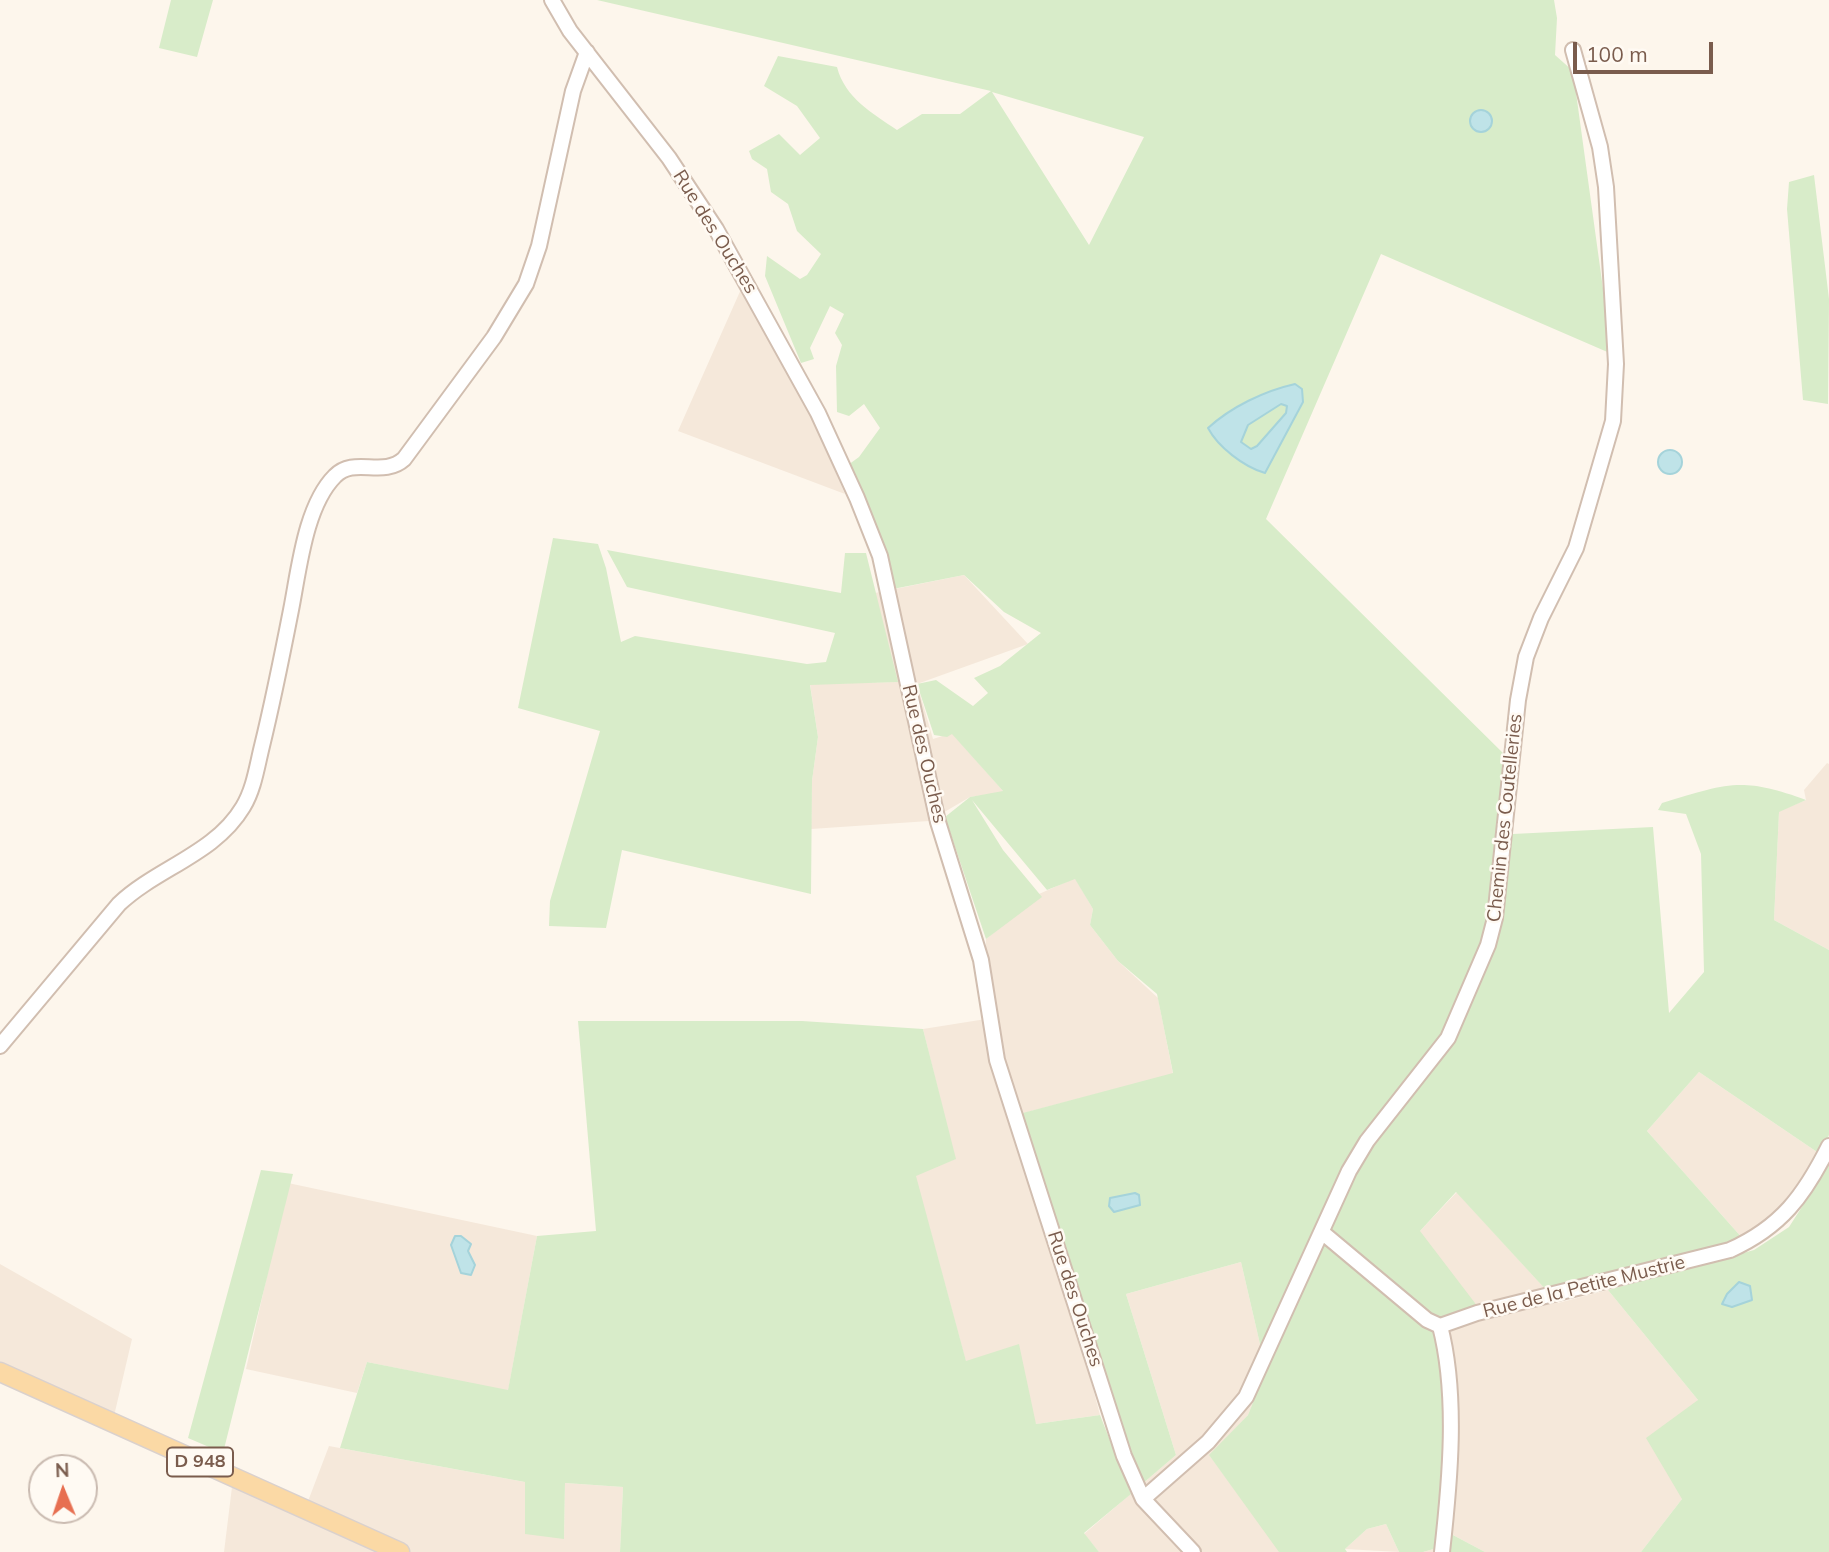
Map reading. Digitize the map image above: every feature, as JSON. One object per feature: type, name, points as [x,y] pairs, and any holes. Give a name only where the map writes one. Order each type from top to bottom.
[{"type":"main road","name":"D 948","points":[[0,1373],[400,1552]]},
{"type":"street","name":"Rue des Ouches","points":[[552,0],[587,52],[669,158],[716,229],[818,413],[857,498],[880,556],[939,822],[981,960],[997,1060],[1124,1456],[1143,1499],[1193,1552]]},
{"type":"street","name":"Chemin des Coutelleries","points":[[1143,1499],[1209,1442],[1247,1397],[1357,1157],[1448,1038],[1496,918],[1513,748],[1526,657],[1541,618],[1576,548],[1609,439],[1616,387],[1606,187],[1600,147],[1573,50]]},
{"type":"street","points":[[0,1046],[119,904],[134,891],[201,850],[225,830],[244,806],[267,726],[302,549],[321,497],[341,471],[351,467],[383,470],[404,459],[512,311],[536,258],[573,91],[587,52]]},
{"type":"street","name":"Rue de la Petite Mustrie","points":[[1440,1326],[1477,1313],[1730,1250],[1749,1242],[1781,1220],[1812,1179],[1829,1146]]},
{"type":"street","points":[[1324,1233],[1427,1320],[1440,1326],[1445,1345],[1451,1452],[1442,1552]]},
{"type":"shaded area","points":[[742,287],[808,408],[845,494],[678,431]]},
{"type":"shaded area","points":[[964,575],[1028,644],[917,684],[933,739],[952,733],[1004,792],[970,797],[929,821],[811,829],[812,781],[818,737],[810,684],[897,682],[875,593]]},
{"type":"shaded area","points":[[1827,763],[1829,950],[1774,920],[1779,811],[1806,800],[1804,790]]},
{"type":"shaded area","points":[[1075,878],[1093,909],[1090,925],[1118,961],[1158,998],[1173,1074],[1020,1114],[1100,1415],[1036,1424],[966,1362],[915,1175],[955,1159],[923,1029],[986,1019],[986,939],[1039,894]]},
{"type":"shaded area","points":[[1699,1072],[1820,1154],[1793,1199],[1744,1240],[1647,1131]]},
{"type":"shaded area","points":[[288,1183],[537,1236],[508,1391],[367,1362],[357,1393],[246,1369]]},
{"type":"shaded area","points":[[1457,1192],[1558,1303],[1608,1290],[1698,1400],[1682,1499],[1641,1552],[1485,1552],[1451,1534],[1450,1552],[1423,1552],[1437,1548],[1420,1231]]},
{"type":"shaded area","points":[[1241,1262],[1266,1370],[1248,1415],[1210,1456],[1281,1552],[1099,1552],[1084,1534],[1176,1455],[1126,1294]]},
{"type":"shaded area","points":[[0,1264],[132,1339],[114,1416],[0,1363]]},
{"type":"shaded area","points":[[329,1446],[525,1482],[564,1539],[565,1483],[623,1487],[620,1552],[224,1552],[232,1487],[302,1517]]},
{"type":"shaded area","points":[[1386,1524],[1399,1552],[1345,1549],[1367,1529]]},
{"type":"green space","points":[[171,0],[213,0],[197,57],[159,48]]},
{"type":"green space","points":[[597,0],[1554,0],[1557,18],[1555,55],[1573,71],[1612,354],[1381,254],[1266,519],[1505,755],[1513,834],[1653,827],[1669,1013],[1704,972],[1701,854],[1686,814],[1658,810],[1662,803],[1734,785],[1765,788],[1806,800],[1779,812],[1774,920],[1829,950],[1829,1135],[1820,1154],[1699,1072],[1647,1131],[1744,1240],[1547,1291],[1456,1192],[1420,1231],[1478,1307],[1442,1333],[1449,1445],[1437,1548],[1423,1552],[1399,1552],[1386,1524],[1367,1529],[1345,1549],[1347,1552],[1279,1552],[1209,1455],[1248,1415],[1266,1370],[1241,1262],[1126,1294],[1176,1455],[1141,1485],[1019,1114],[1173,1073],[1157,994],[1118,961],[1090,925],[1093,909],[1075,879],[1047,890],[972,800],[1003,850],[1042,897],[986,939],[945,817],[970,797],[1003,791],[952,734],[947,737],[934,735],[917,684],[936,680],[973,706],[988,693],[974,678],[1000,666],[1041,633],[1004,612],[964,575],[893,589],[848,465],[859,457],[880,428],[864,404],[849,416],[837,412],[836,366],[842,345],[835,333],[844,314],[830,306],[810,348],[814,359],[801,363],[765,276],[767,256],[800,279],[807,275],[821,254],[797,231],[788,204],[771,192],[767,169],[752,159],[749,151],[779,134],[800,155],[820,138],[797,106],[764,86],[778,56],[837,67],[846,88],[853,96],[897,130],[922,114],[960,114],[991,91]],"holes":[[[992,92],[1144,137],[1089,245]]]},
{"type":"green space","points":[[1814,175],[1829,299],[1828,404],[1803,400],[1787,209],[1789,182]]},
{"type":"green space","points":[[553,538],[598,544],[606,568],[621,642],[635,636],[807,664],[826,662],[835,633],[627,587],[607,550],[841,593],[845,553],[866,553],[898,682],[810,685],[818,737],[812,781],[811,894],[622,850],[606,928],[549,926],[550,901],[600,731],[518,708]]},
{"type":"green space","points":[[578,1021],[802,1021],[923,1029],[956,1159],[916,1176],[966,1361],[1019,1344],[1036,1424],[1100,1415],[1131,1494],[1084,1533],[1099,1552],[620,1552],[623,1487],[565,1483],[564,1539],[525,1534],[525,1482],[340,1448],[367,1362],[508,1390],[537,1236],[596,1231]]},
{"type":"green space","points":[[1829,1165],[1829,1552],[1641,1552],[1682,1499],[1646,1438],[1698,1400],[1608,1290],[1754,1250],[1789,1227]]},
{"type":"green space","points":[[261,1170],[293,1174],[223,1453],[188,1438]]},
{"type":"green space","points":[[1451,1534],[1485,1552],[1450,1552]]},
{"type":"water","points":[[1481,110],[1489,113],[1492,121],[1489,129],[1481,132],[1473,129],[1470,121],[1473,113]]},
{"type":"water","points":[[1295,384],[1302,389],[1303,402],[1265,473],[1232,455],[1208,428],[1237,407]],"holes":[[[1281,404],[1287,406],[1286,413],[1257,446],[1251,449],[1241,442],[1248,425]]]},
{"type":"water","points":[[1670,450],[1681,457],[1682,462],[1675,473],[1670,474],[1659,467],[1658,462],[1665,451]]},
{"type":"water","points":[[1135,1193],[1139,1195],[1140,1205],[1114,1212],[1109,1206],[1110,1198]]},
{"type":"water","points":[[455,1236],[461,1236],[471,1244],[468,1251],[475,1265],[471,1275],[461,1273],[451,1245]]},
{"type":"water","points":[[1739,1282],[1750,1286],[1752,1300],[1732,1307],[1722,1304],[1727,1294]]}]
